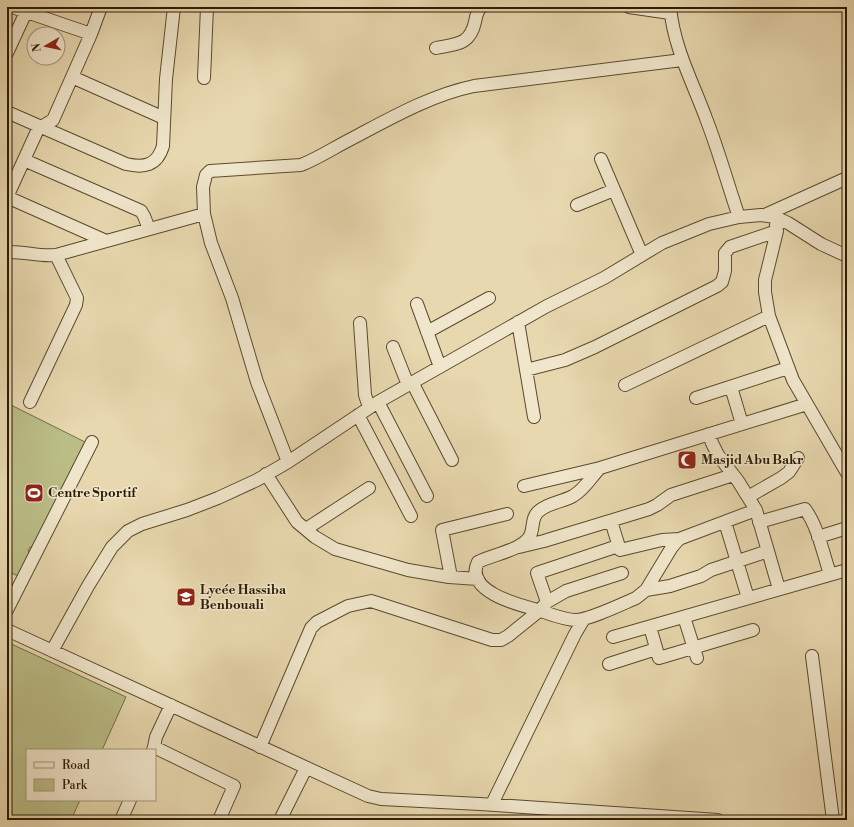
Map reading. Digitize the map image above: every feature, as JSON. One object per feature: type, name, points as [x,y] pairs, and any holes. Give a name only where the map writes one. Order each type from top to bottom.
[{"type":"street","points":[[12,7],[29,11],[92,34]]},
{"type":"street","points":[[101,7],[92,34],[53,120],[38,129],[7,197],[106,241]]},
{"type":"street","points":[[204,78],[207,7]]},
{"type":"street","points":[[436,48],[460,43],[469,37],[481,7]]},
{"type":"street","points":[[628,7],[670,10],[671,22],[682,60],[707,120],[739,217]]},
{"type":"street","points":[[7,112],[126,164],[139,167],[152,163],[160,156],[163,146],[170,8]]},
{"type":"street","points":[[7,52],[29,11]]},
{"type":"street","points":[[288,462],[257,382],[232,298],[210,243],[204,214],[203,187],[206,175],[210,171],[301,165],[314,160],[423,103],[456,90],[474,86],[682,60]]},
{"type":"street","points":[[72,77],[164,118]]},
{"type":"street","points":[[601,159],[642,255]]},
{"type":"street","points":[[24,160],[140,212],[144,216],[149,229]]},
{"type":"street","points":[[770,216],[847,178]]},
{"type":"street","points":[[577,204],[614,190]]},
{"type":"street","points":[[7,252],[31,253],[44,256],[56,255],[204,214]]},
{"type":"street","points":[[770,216],[777,231],[765,280],[765,292],[769,316],[788,368],[847,473]]},
{"type":"street","points":[[52,651],[88,586],[112,547],[128,531],[142,524],[187,510],[218,498],[266,474],[288,462],[374,404],[547,306],[604,278],[662,243],[709,224],[739,217],[770,216],[788,223],[821,244],[847,256]]},
{"type":"street","points":[[526,370],[565,360],[595,347],[716,286],[722,282],[725,272],[726,253],[730,247],[777,231]]},
{"type":"street","points":[[30,402],[76,305],[77,298],[56,255]]},
{"type":"street","points":[[427,332],[489,298]]},
{"type":"street","points":[[417,304],[440,367]]},
{"type":"street","points":[[625,384],[769,316]]},
{"type":"street","points":[[518,322],[534,417]]},
{"type":"street","points":[[360,323],[365,396],[374,404],[427,496]]},
{"type":"street","points":[[393,347],[410,384],[452,460]]},
{"type":"street","points":[[696,398],[788,368]]},
{"type":"street","points":[[731,387],[742,424]]},
{"type":"street","points":[[524,486],[600,468],[807,404]]},
{"type":"street","points":[[358,415],[411,516]]},
{"type":"street","points":[[709,434],[712,443],[756,510],[779,589]]},
{"type":"street","points":[[7,610],[92,442]]},
{"type":"street","points":[[748,497],[789,472],[798,458]]},
{"type":"street","points":[[512,549],[524,542],[530,536],[534,516],[539,511],[580,492],[600,468]]},
{"type":"street","points":[[266,474],[297,522],[315,537],[335,549],[408,570],[451,577],[478,579]]},
{"type":"street","points":[[679,539],[672,547],[646,590],[636,598],[584,619],[568,619],[543,606],[503,600],[486,589],[475,575],[475,568],[478,562],[512,549],[544,541],[649,509],[657,505],[671,494],[733,474]]},
{"type":"street","points":[[306,529],[369,488]]},
{"type":"street","points":[[759,522],[805,509],[818,537],[830,574]]},
{"type":"street","points":[[611,521],[620,550],[662,540],[679,539],[756,510]]},
{"type":"street","points":[[451,577],[442,530],[508,514]]},
{"type":"street","points":[[725,522],[748,598]]},
{"type":"street","points":[[818,537],[847,528]]},
{"type":"street","points":[[543,606],[537,573],[618,546]]},
{"type":"street","points":[[646,590],[670,586],[768,550]]},
{"type":"street","points":[[613,638],[847,570]]},
{"type":"street","points":[[260,747],[311,628],[317,622],[348,606],[371,601],[492,640],[501,640],[508,636],[543,606],[566,591],[622,573]]},
{"type":"street","points":[[684,617],[695,653]]},
{"type":"street","points":[[492,804],[575,634],[584,619]]},
{"type":"street","points":[[650,627],[659,658],[695,653],[753,630]]},
{"type":"street","points":[[7,630],[368,796],[381,799],[492,804],[718,820]]},
{"type":"street","points":[[609,664],[656,649]]},
{"type":"street","points":[[812,656],[833,820]]},
{"type":"street","points":[[153,748],[156,737],[171,705]]},
{"type":"street","points":[[156,749],[234,786],[218,820]]},
{"type":"street","points":[[280,820],[306,768]]},
{"type":"street","points":[[121,820],[130,801]]},
{"type":"green space","name":"Centre Sportif","points":[[7,403],[85,442],[35,545],[30,547],[28,551],[30,554],[18,576],[7,571]]},
{"type":"green space","points":[[7,642],[126,697],[102,749],[26,749],[26,801],[80,801],[71,820],[7,820]]},
{"type":"place","name":"Masjid Abu Bakr","points":[[687,460]]},
{"type":"place","name":"Centre Sportif","points":[[34,493]]},
{"type":"place","name":"Lycée Hassiba Benbouali","points":[[186,597]]}]
